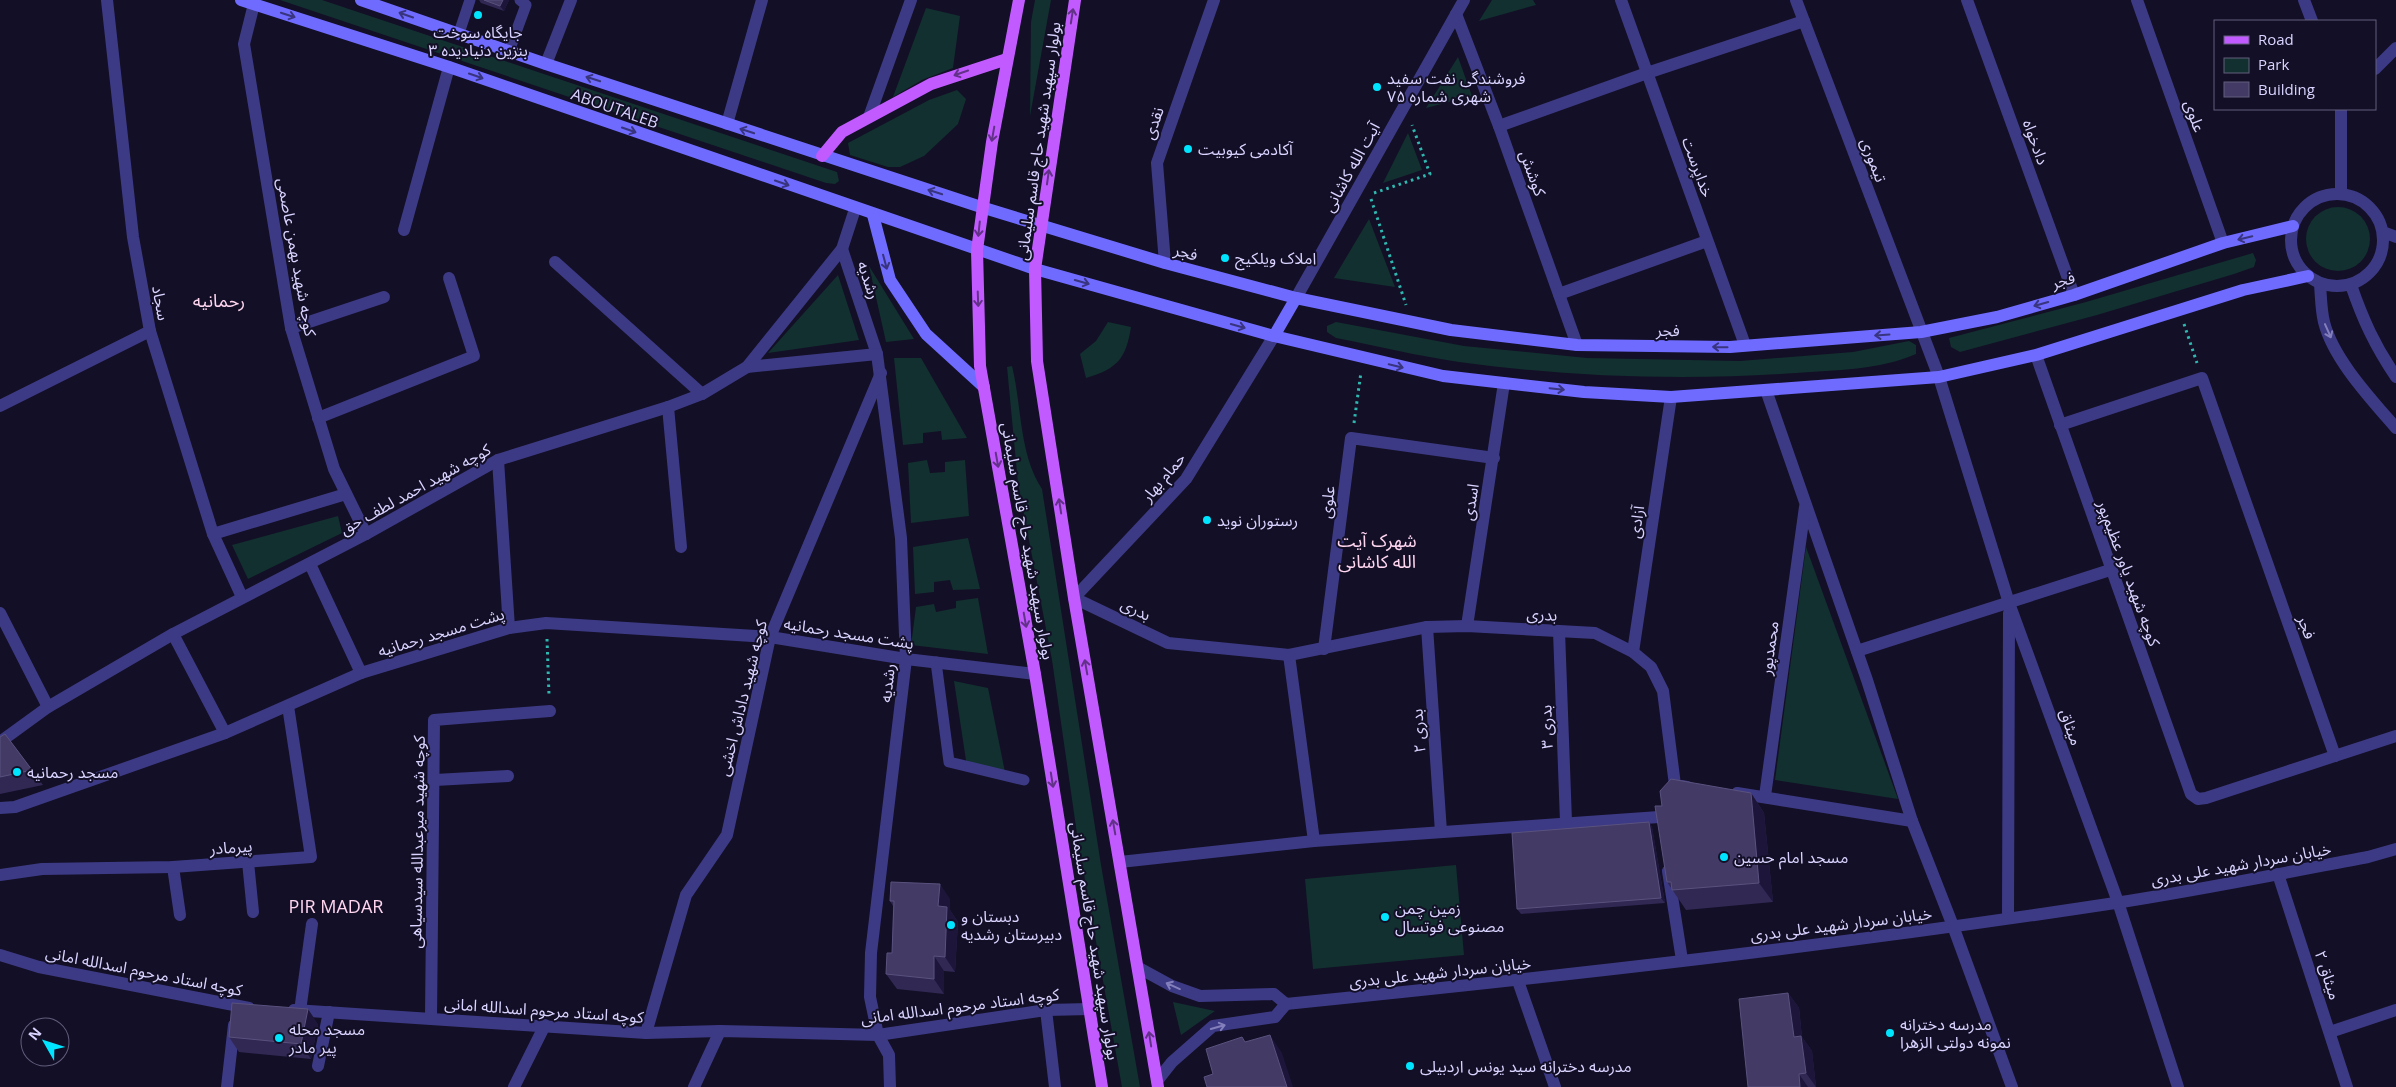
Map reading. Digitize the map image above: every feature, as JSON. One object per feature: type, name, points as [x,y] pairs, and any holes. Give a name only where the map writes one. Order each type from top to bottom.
[{"type":"main road","name":"ABOUTALEB","points":[[241,0],[449,67],[855,209],[1035,269]]},
{"type":"main road","name":"ABOUTALEB","points":[[361,0],[546,64],[981,207]]},
{"type":"main road","name":"بولوار سپهبد شهید حاج قاسم سلیمانی","points":[[1018,0],[981,207],[977,250],[980,366],[1034,674],[1102,1087]]},
{"type":"main road","name":"بولوار سپهبد شهید حاج قاسم سلیمانی","points":[[1075,0],[1035,269],[1037,361],[1074,598],[1157,1084]]},
{"type":"main road","points":[[822,156],[842,132],[931,84],[1007,58]]},
{"type":"main road","name":"فجر","points":[[981,207],[1165,263],[1296,298],[1451,330],[1577,344],[1745,345],[1921,332],[1997,317],[2074,295],[2223,243],[2293,226]]},
{"type":"main road","points":[[873,215],[890,280],[926,334],[984,387]]},
{"type":"main road","points":[[1035,269],[1274,336],[1443,376],[1584,392],[1671,397],[1939,377],[2036,355],[2242,290],[2308,276]]},
{"type":"main road","points":[[1274,336],[1296,298]]},
{"type":"street","name":"سجاد","points":[[107,0],[133,237],[150,331],[213,534],[242,597]]},
{"type":"street","points":[[546,64],[570,0]]},
{"type":"street","points":[[727,124],[762,0]]},
{"type":"street","points":[[869,117],[911,0]]},
{"type":"street","name":"نقدی","points":[[1165,263],[1156,163],[1214,0]]},
{"type":"street","name":"آیت الله کاشانی","points":[[1296,298],[1464,0]]},
{"type":"street","name":"خداپرست","points":[[1621,0],[1745,345]]},
{"type":"street","name":"تیموری","points":[[1796,0],[1939,377]]},
{"type":"street","name":"دادخواه","points":[[1967,0],[2074,295]]},
{"type":"street","name":"علوی","points":[[2137,0],[2223,243]]},
{"type":"street","points":[[2304,0],[2312,20]]},
{"type":"street","name":"کوچه شهید بهمن عاصمی","points":[[254,4],[244,44],[291,328],[334,468],[366,534]]},
{"type":"street","name":"کوشش","points":[[1456,14],[1499,126],[1577,344]]},
{"type":"street","points":[[1499,126],[1647,73],[1804,21]]},
{"type":"street","points":[[2376,68],[2396,48]]},
{"type":"street","points":[[404,230],[449,67]]},
{"type":"street","points":[[2341,110],[2342,193]]},
{"type":"street","points":[[2342,193],[2356,197],[2369,206],[2379,218],[2384,246],[2373,270],[2363,279],[2351,285],[2335,287],[2320,284],[2298,266],[2292,254],[2290,239],[2293,226],[2300,212],[2311,201],[2326,195],[2342,193]]},
{"type":"street","name":"کوچه شهید احمد لطف حق","points":[[0,742],[48,707],[173,634],[242,597],[310,564],[498,460],[668,407],[702,394],[747,366],[842,249],[855,209]]},
{"type":"street","points":[[2383,232],[2396,237]]},
{"type":"street","points":[[1559,294],[1707,241]]},
{"type":"street","name":"رشدیه","points":[[842,249],[877,354],[881,372],[902,538],[906,659],[871,953],[870,997],[878,1034],[889,1055],[890,1087]]},
{"type":"street","points":[[555,262],[702,394]]},
{"type":"street","points":[[318,418],[474,356],[449,278]]},
{"type":"street","points":[[2320,284],[2324,323],[2330,337],[2350,374],[2396,428]]},
{"type":"street","points":[[2351,285],[2364,324],[2378,352],[2396,377]]},
{"type":"street","points":[[291,328],[384,297]]},
{"type":"street","points":[[0,406],[150,331]]},
{"type":"street","name":"حمام بهار","points":[[1074,598],[1186,479],[1274,336]]},
{"type":"street","points":[[747,366],[877,354]]},
{"type":"street","name":"کوچه شهید یاور عظیم‌پور","points":[[2036,355],[2110,570],[2191,794],[2198,799],[2336,756]]},
{"type":"street","name":"کوچه شهید داداش اخشی","points":[[646,1033],[686,895],[727,835],[770,636],[881,372]]},
{"type":"street","name":"میثاق","points":[[1939,377],[2009,603],[2118,902],[2178,1087]]},
{"type":"street","points":[[2060,425],[2202,378]]},
{"type":"street","name":"فجر","points":[[2202,378],[2336,756]]},
{"type":"street","name":"اسدی","points":[[1466,626],[1494,458],[1504,383]]},
{"type":"street","points":[[1766,390],[1857,652],[1912,821],[2012,1087]]},
{"type":"street","name":"آزادی","points":[[1633,652],[1671,397]]},
{"type":"street","points":[[668,407],[681,547]]},
{"type":"street","points":[[1351,438],[1494,458]]},
{"type":"street","name":"علوی","points":[[1324,649],[1351,438]]},
{"type":"street","points":[[498,460],[509,628]]},
{"type":"street","points":[[213,534],[346,494]]},
{"type":"street","name":"محمدپور","points":[[1765,796],[1806,504]]},
{"type":"street","points":[[310,564],[362,673]]},
{"type":"street","points":[[1857,652],[2110,570]]},
{"type":"street","name":"بدری","points":[[1074,598],[1168,643],[1289,655],[1427,627],[1466,626],[1595,633],[1633,652],[1651,667],[1663,691],[1673,789],[1702,789]]},
{"type":"street","points":[[2008,918],[2009,603]]},
{"type":"street","points":[[0,613],[48,707]]},
{"type":"street","name":"پشت مسجد رحمانیه","points":[[0,808],[15,808],[224,734],[362,673],[509,628],[546,624],[770,636],[906,659],[1034,674]]},
{"type":"street","name":"بدری ۲","points":[[1427,627],[1441,832]]},
{"type":"street","name":"بدری ۳","points":[[1558,631],[1566,822]]},
{"type":"street","points":[[173,634],[224,734]]},
{"type":"street","points":[[1289,655],[1314,842]]},
{"type":"street","name":"پیرمادر","points":[[0,875],[42,869],[173,867],[311,857],[288,706]]},
{"type":"street","name":"کوچه شهید میرعبدالله سیدسیاهی","points":[[431,1019],[435,780],[434,720],[550,711]]},
{"type":"street","points":[[2336,756],[2396,736]]},
{"type":"street","points":[[435,780],[508,776]]},
{"type":"street","points":[[1720,791],[1765,796],[1912,821]]},
{"type":"street","points":[[1120,862],[1314,842],[1566,822],[1661,818]]},
{"type":"street","name":"خیابان سردار شهید علی بدری","points":[[1286,1004],[1518,981],[1953,926],[2118,902],[2278,874],[2368,857],[2396,848]]},
{"type":"street","points":[[1666,856],[1682,960]]},
{"type":"street","points":[[248,862],[253,912]]},
{"type":"street","points":[[173,867],[180,916]]},
{"type":"street","name":"میثاق ۲","points":[[2278,874],[2347,1087]]},
{"type":"street","points":[[300,1011],[312,924]]},
{"type":"street","name":"کوچه استاد مرحوم اسدالله امانی","points":[[0,955],[38,967],[236,1007],[263,1008]]},
{"type":"street","points":[[1138,968],[1172,986],[1200,996],[1274,994],[1286,1004],[1275,1017],[1214,1026],[1172,1062],[1157,1084]]},
{"type":"street","points":[[1518,981],[1556,1087]]},
{"type":"street","points":[[227,1087],[236,1007]]},
{"type":"street","name":"کوچه استاد مرحوم اسدالله امانی","points":[[282,1010],[545,1025],[646,1033],[878,1034],[1046,1010],[1090,1009]]},
{"type":"street","points":[[1046,1010],[1055,1087]]},
{"type":"street","points":[[2330,1032],[2396,1010]]},
{"type":"street","points":[[318,1066],[329,1012]]},
{"type":"street","points":[[514,1087],[545,1025]]},
{"type":"street","points":[[694,1087],[719,1034]]},
{"type":"lane","points":[[459,33],[470,0]]},
{"type":"lane","points":[[509,51],[526,5],[520,0]]},
{"type":"lane","points":[[936,662],[949,762],[1024,780]]},
{"type":"path","points":[[1405,105],[1430,174],[1369,194],[1412,321]]},
{"type":"path","points":[[2180,311],[2202,378]]},
{"type":"path","points":[[1351,438],[1363,358]]},
{"type":"path","points":[[546,624],[550,711]]},
{"type":"green space","points":[[280,0],[322,0],[837,172],[839,181],[835,184],[826,183]]},
{"type":"green space","points":[[1035,0],[1051,0],[1030,116],[1031,22]]},
{"type":"green space","points":[[1492,0],[1533,0],[1536,5],[1479,21]]},
{"type":"green space","points":[[926,8],[960,16],[953,68],[922,80],[893,97]]},
{"type":"green space","points":[[1458,57],[1472,96],[1426,108]]},
{"type":"green space","points":[[957,90],[966,99],[958,124],[924,156],[900,167],[888,167],[850,155],[848,143],[929,100]]},
{"type":"green space","points":[[1408,133],[1422,170],[1383,183]]},
{"type":"green space","points":[[2332,207],[2344,207],[2361,216],[2368,227],[2370,239],[2368,251],[2361,262],[2344,271],[2332,271],[2320,266],[2311,257],[2306,245],[2306,233],[2311,221],[2320,212]]},
{"type":"green space","points":[[1369,219],[1395,287],[1334,278]]},
{"type":"green space","points":[[2253,253],[2256,260],[2254,267],[2234,274],[2097,315],[1960,352],[1951,347],[1949,338],[2086,302]]},
{"type":"green space","points":[[869,266],[914,339],[886,342]]},
{"type":"green space","points":[[838,275],[859,340],[768,353]]},
{"type":"green space","points":[[1108,322],[1131,327],[1123,355],[1113,366],[1105,371],[1086,378],[1080,354],[1096,341]]},
{"type":"green space","points":[[1336,322],[1464,346],[1587,358],[1740,361],[1853,352],[1909,341],[1916,345],[1916,354],[1872,366],[1796,373],[1712,377],[1585,374],[1459,362],[1336,338],[1327,332],[1327,326]]},
{"type":"green space","points":[[894,358],[921,358],[967,438],[942,440],[941,431],[923,433],[923,443],[903,445]]},
{"type":"green space","points":[[1012,366],[1025,446],[1029,461],[1042,489],[1101,865],[1140,1087],[1122,1087],[1078,841],[1052,660],[1018,483],[1007,367]]},
{"type":"green space","points":[[927,460],[930,473],[945,472],[945,462],[965,460],[969,516],[911,523],[908,463]]},
{"type":"green space","points":[[338,516],[342,533],[248,579],[232,545]]},
{"type":"green space","points":[[968,538],[980,589],[953,590],[950,580],[934,582],[934,592],[915,594],[913,547]]},
{"type":"green space","points":[[1806,547],[1898,799],[1775,780]]},
{"type":"green space","points":[[978,598],[988,654],[911,645],[916,607],[934,604],[936,612],[956,608],[956,601]]},
{"type":"green space","points":[[954,681],[988,688],[1005,772],[967,767]]},
{"type":"green space","name":"زمین چمن مصنوعی فوتسال","points":[[1456,865],[1464,955],[1313,969],[1305,879]]},
{"type":"green space","points":[[1173,1002],[1215,1011],[1181,1035]]},
{"type":"building","points":[[484,0],[503,0],[500,6]]},
{"type":"building","points":[[5,734],[32,770],[0,777],[0,737]]},
{"type":"building","name":"مسجد امام حسین","points":[[1671,779],[1751,793],[1759,883],[1672,890],[1671,882],[1667,882],[1655,806],[1662,806],[1660,791]]},
{"type":"building","points":[[1649,822],[1661,898],[1517,909],[1512,833]]},
{"type":"building","points":[[891,882],[940,884],[938,906],[947,907],[945,957],[934,956],[934,979],[886,974],[887,953],[892,953],[894,901],[890,901]]},
{"type":"building","points":[[1788,993],[1794,1037],[1801,1036],[1806,1073],[1799,1074],[1800,1087],[1748,1087],[1739,999]]},
{"type":"building","points":[[232,1003],[308,1009],[301,1044],[229,1037]]},
{"type":"building","points":[[1270,1035],[1287,1087],[1207,1087],[1204,1077],[1213,1074],[1206,1049],[1242,1037],[1245,1042]]},
{"type":"place","name":"جایگاه سوخت بنزین دنیادیده ۳","points":[[478,15]]},
{"type":"place","name":"فروشندگی نفت سفید شهری شماره ۷۵","points":[[1377,87]]},
{"type":"place","name":"آکادمی کیوبیت","points":[[1188,149]]},
{"type":"place","name":"املاک ویلکیج","points":[[1225,258]]},
{"type":"place","name":"رستوران نوید","points":[[1207,520]]},
{"type":"place","name":"مسجد رحمانیه","points":[[17,772]]},
{"type":"place","name":"مسجد امام حسین","points":[[1724,857]]},
{"type":"place","name":"زمین چمن مصنوعی فوتسال","points":[[1385,917]]},
{"type":"place","name":"دبستان و دبیرستان رشدیه","points":[[951,925]]},
{"type":"place","name":"مدرسه دخترانه نمونه دولتی الزهرا","points":[[1890,1033]]},
{"type":"place","name":"مسجد محله پیر مادر","points":[[279,1038]]},
{"type":"place","name":"مدرسه دخترانه سید یونس اردبیلی","points":[[1410,1066]]},
{"type":"district","name":"رحمانیه","points":[[219,300]]},
{"type":"district","name":"شهرک آیت الله کاشانی","points":[[1377,550]]},
{"type":"district","name":"PIR MADAR","points":[[336,906]]}]
